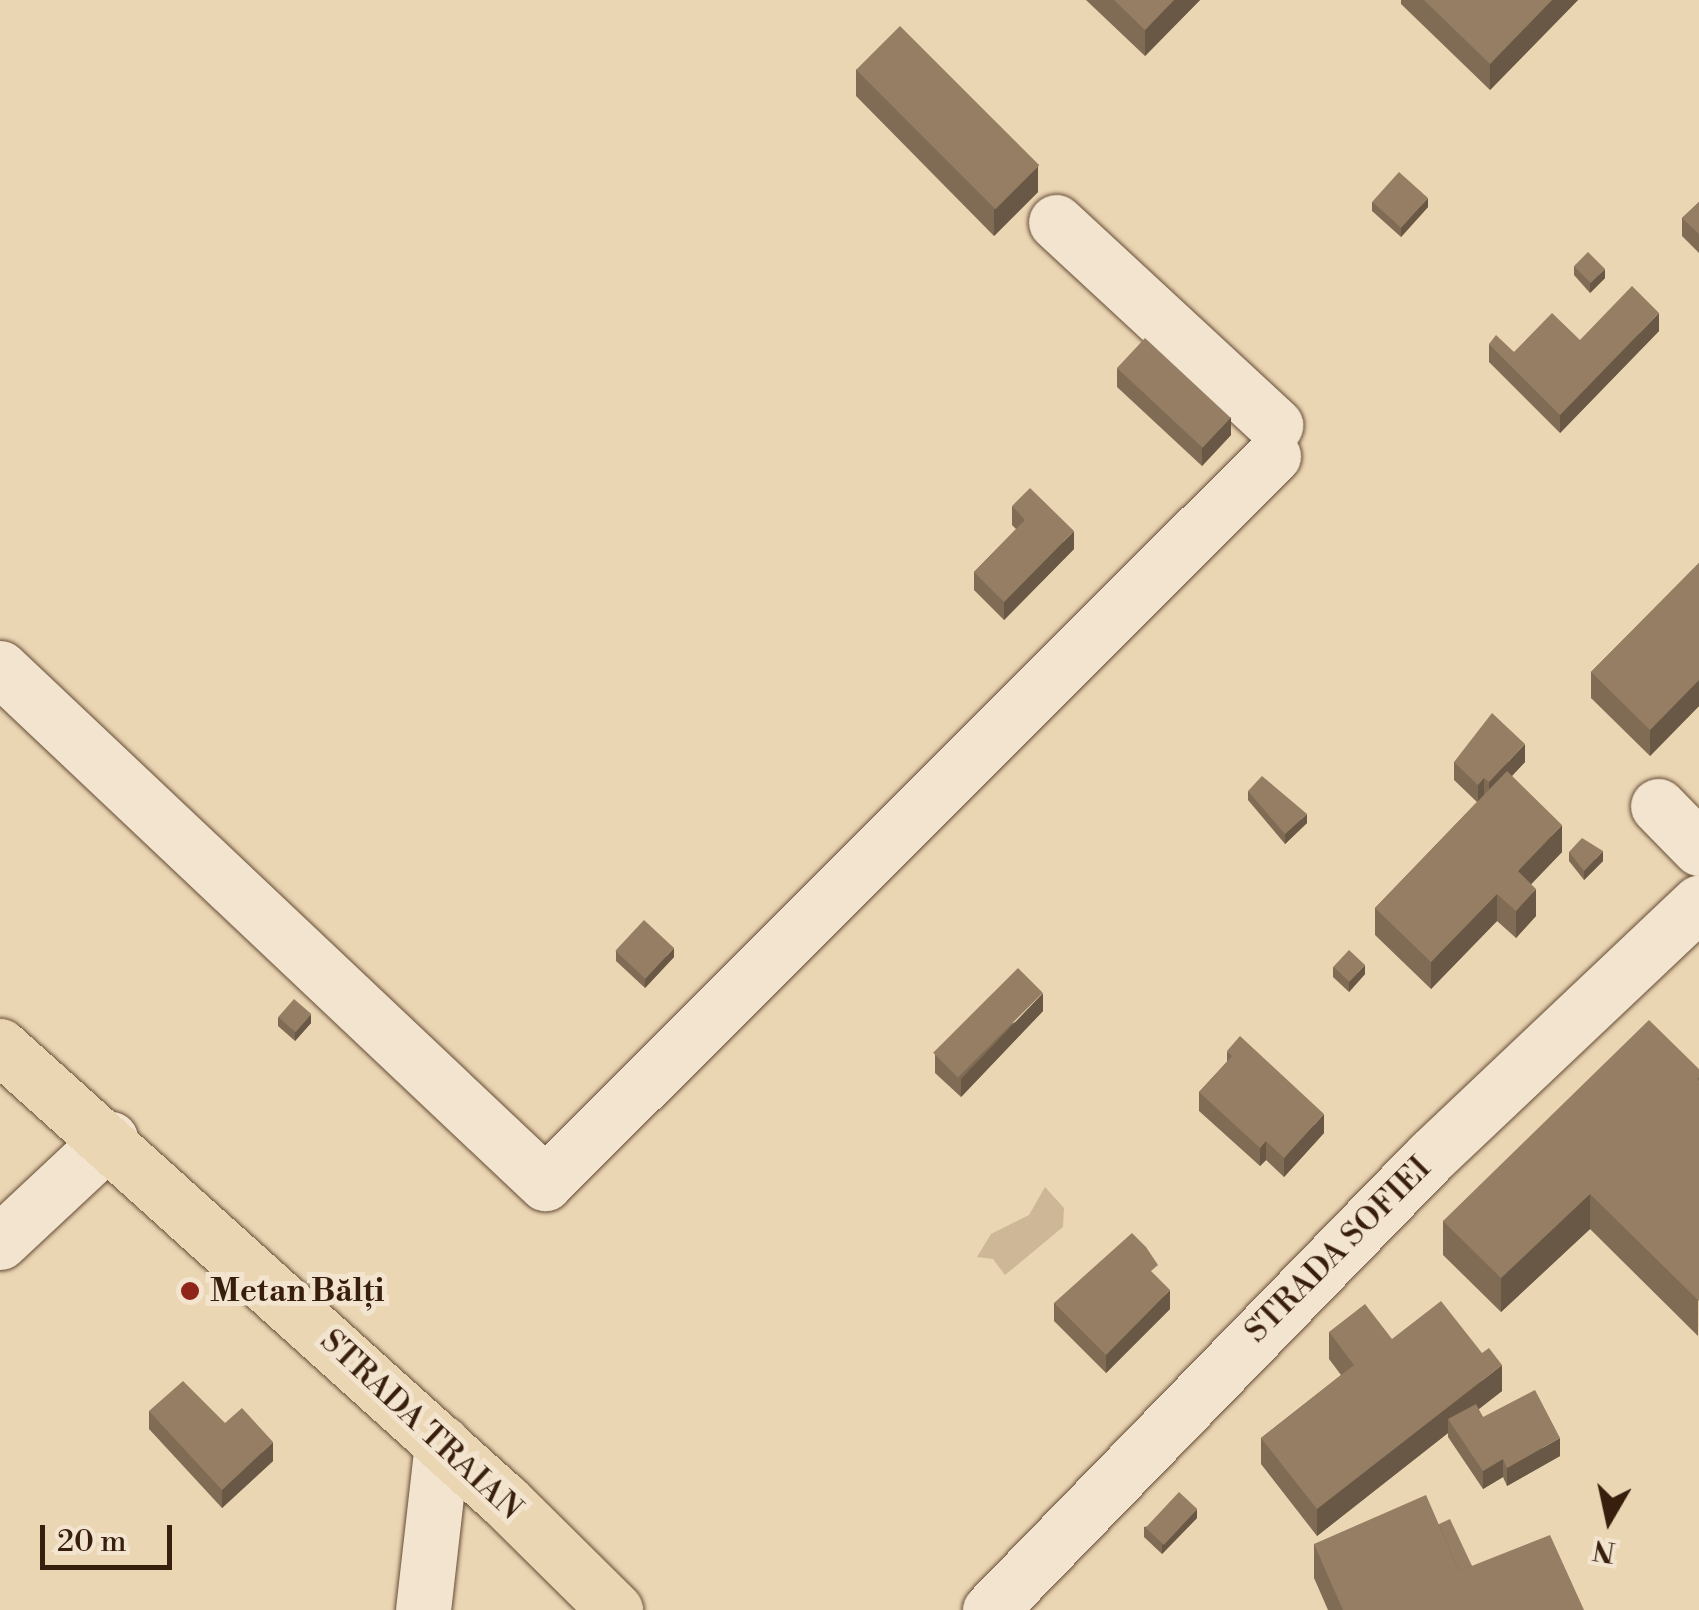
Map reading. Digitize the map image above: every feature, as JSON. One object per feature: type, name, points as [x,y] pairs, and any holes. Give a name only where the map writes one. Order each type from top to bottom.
[{"type":"highway","name":"STRADA TRАIAN","points":[[0,1046],[110,1139],[442,1443],[615,1610]]},
{"type":"street","points":[[0,668],[546,1183],[1274,440],[1056,222]]},
{"type":"street","points":[[1658,806],[1699,848]]},
{"type":"street","name":"STRADA SOFIEI","points":[[990,1610],[1431,1156],[1699,903]]},
{"type":"street","points":[[0,1242],[110,1139]]},
{"type":"street","points":[[422,1610],[442,1443]]},
{"type":"shaded area","points":[[1045,1187],[1064,1208],[1063,1227],[1005,1275],[993,1259],[977,1257],[991,1234],[1029,1215]]},
{"type":"building","points":[[1114,0],[1174,0],[1145,30]]},
{"type":"building","points":[[1424,0],[1552,0],[1490,64]]},
{"type":"building","points":[[900,26],[1039,165],[995,209],[856,70]]},
{"type":"building","points":[[1399,172],[1428,198],[1401,228],[1372,202]]},
{"type":"building","points":[[1699,202],[1699,234],[1682,218]]},
{"type":"building","points":[[1588,252],[1605,269],[1591,283],[1574,266]]},
{"type":"building","points":[[1632,286],[1659,313],[1560,415],[1489,344],[1496,335],[1514,352],[1552,313],[1580,340]]},
{"type":"building","points":[[1145,338],[1231,418],[1203,448],[1117,368]]},
{"type":"building","points":[[1030,488],[1074,531],[1004,602],[974,572],[1025,520],[1012,506]]},
{"type":"building","points":[[1699,563],[1699,680],[1650,730],[1591,672]]},
{"type":"building","points":[[1492,713],[1525,744],[1489,782],[1484,778],[1478,785],[1454,762]]},
{"type":"building","points":[[1507,771],[1562,825],[1518,871],[1536,889],[1516,911],[1497,894],[1431,962],[1375,908]]},
{"type":"building","points":[[1262,776],[1307,814],[1285,834],[1248,791]]},
{"type":"building","points":[[1582,838],[1603,851],[1584,871],[1569,852]]},
{"type":"building","points":[[644,920],[674,948],[645,979],[615,951]]},
{"type":"building","points":[[1349,950],[1365,965],[1349,982],[1333,967]]},
{"type":"building","points":[[1018,968],[1043,993],[958,1078],[933,1053]]},
{"type":"building","points":[[294,999],[311,1014],[296,1032],[278,1017]]},
{"type":"building","points":[[1649,1020],[1699,1069],[1699,1301],[1590,1194],[1501,1278],[1443,1221]]},
{"type":"building","points":[[1240,1036],[1324,1114],[1284,1158],[1266,1141],[1260,1148],[1199,1092],[1232,1056],[1227,1051]]},
{"type":"building","points":[[1132,1233],[1158,1265],[1151,1271],[1170,1290],[1106,1355],[1054,1303]]},
{"type":"building","points":[[1441,1301],[1482,1353],[1489,1348],[1502,1365],[1317,1509],[1261,1438],[1354,1365],[1329,1332],[1365,1304],[1392,1339]]},
{"type":"building","points":[[183,1381],[225,1423],[242,1408],[273,1442],[222,1490],[149,1411]]},
{"type":"building","points":[[1535,1390],[1560,1438],[1507,1468],[1503,1459],[1483,1471],[1448,1419],[1476,1404],[1483,1417]]},
{"type":"building","points":[[1179,1492],[1197,1509],[1164,1545],[1146,1528]]},
{"type":"building","points":[[1426,1495],[1459,1571],[1550,1535],[1584,1610],[1343,1610],[1314,1544]]},
{"type":"building","points":[[1450,1519],[1472,1566],[1459,1571],[1439,1524]]},
{"type":"place","name":"Metan Bălți","points":[[190,1291]]}]
